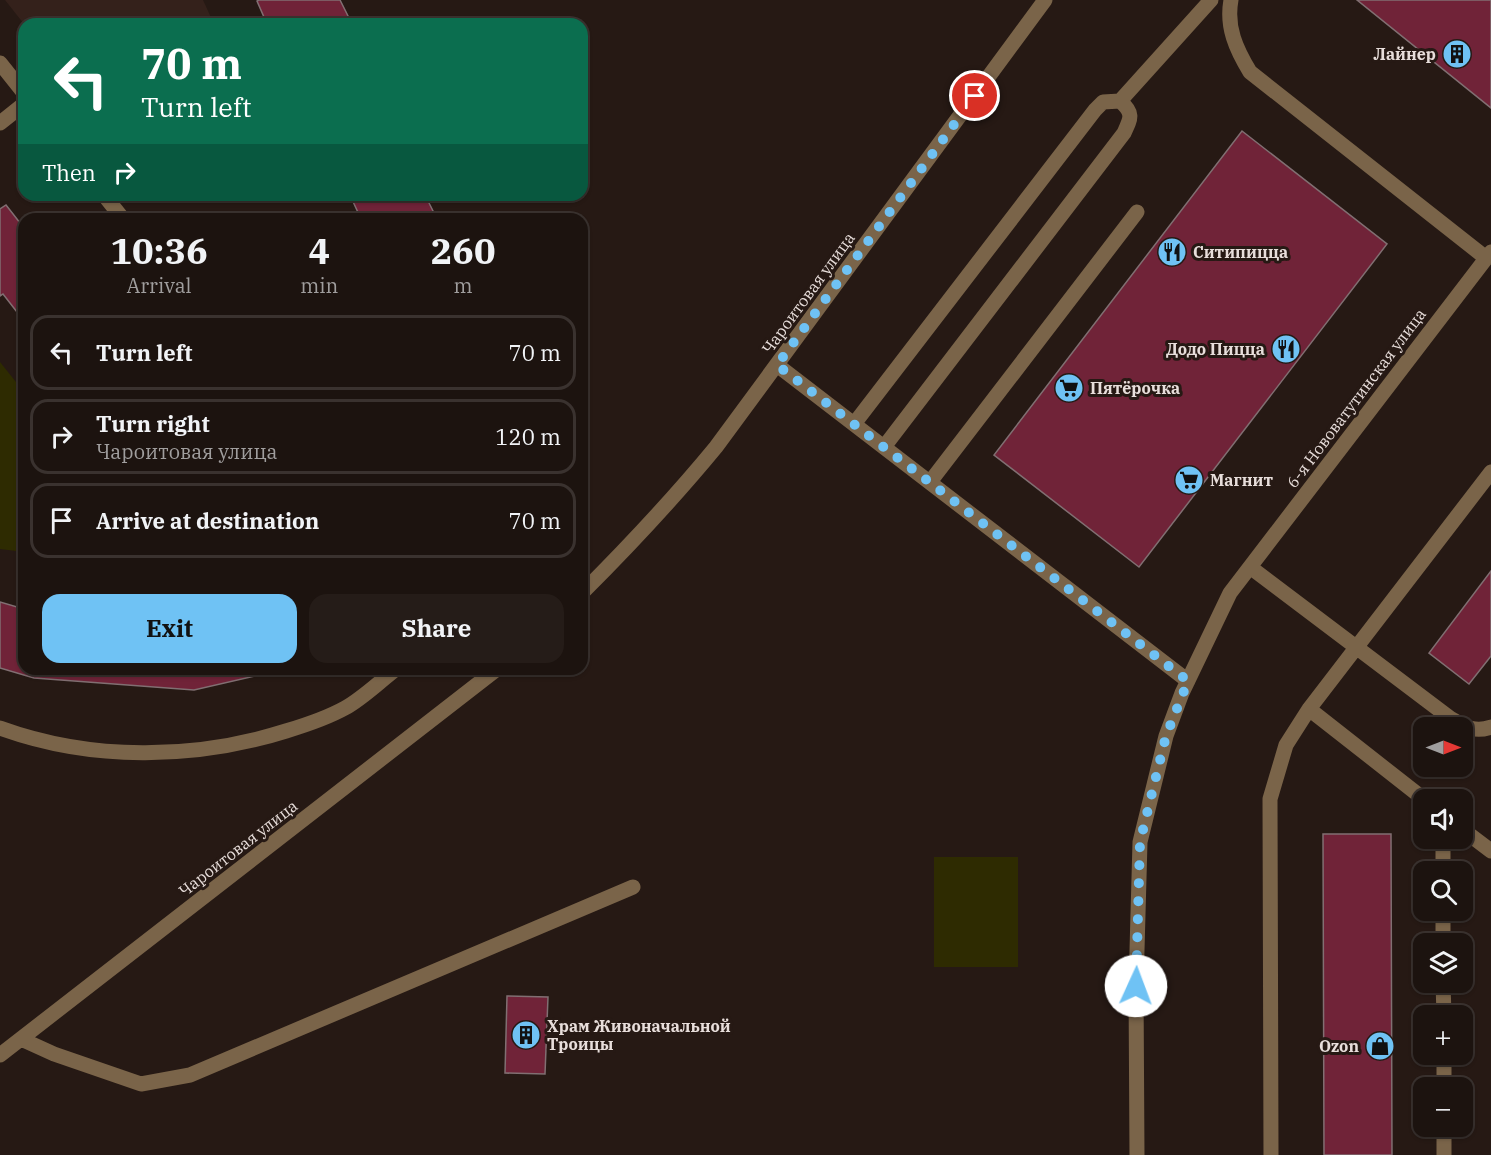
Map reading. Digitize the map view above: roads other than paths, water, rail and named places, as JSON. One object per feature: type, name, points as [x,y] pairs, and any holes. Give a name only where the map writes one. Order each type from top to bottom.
[{"type":"street","name":"Чароитовая улица","points":[[588,586],[623,552],[716,447],[1046,0]]},
{"type":"street","points":[[854,424],[1095,110],[1104,102],[1120,101],[1211,0]]},
{"type":"street","points":[[1231,0],[1230,28],[1236,50],[1250,72],[1489,255]]},
{"type":"street","points":[[0,63],[18,86]]},
{"type":"street","points":[[884,447],[1124,133],[1131,118],[1129,110],[1120,101]]},
{"type":"street","points":[[0,123],[18,109]]},
{"type":"street","points":[[109,201],[118,213]]},
{"type":"street","points":[[930,482],[1137,212]]},
{"type":"street","name":"6-я Нововатутинская улица","points":[[1137,1155],[1136,986],[1140,842],[1166,736],[1188,681],[1230,593],[1489,255]]},
{"type":"street","points":[[777,365],[1188,681]]},
{"type":"street","points":[[1271,1155],[1270,798],[1286,746],[1309,709],[1491,471]]},
{"type":"street","points":[[1250,567],[1450,718],[1469,729],[1491,727]]},
{"type":"street","points":[[0,728],[17,735],[70,747],[117,753],[159,753],[208,749],[264,738],[307,725],[346,708],[388,675]]},
{"type":"street","name":"Чароитовая улица","points":[[0,1055],[483,675]]},
{"type":"street","points":[[1309,709],[1413,791]]},
{"type":"street","points":[[1473,837],[1491,851]]},
{"type":"street","points":[[21,1039],[54,1054],[141,1084],[190,1075],[633,887]]},
{"type":"street","points":[[1444,1137],[1444,1155]]},
{"type":"place","name":"Лайнер","points":[[1457,54]]},
{"type":"place","name":"Ситипицца","points":[[1172,252]]},
{"type":"place","name":"Додо Пицца","points":[[1286,349]]},
{"type":"place","name":"Пятёрочка","points":[[1069,388]]},
{"type":"place","name":"Магнит","points":[[1189,480]]},
{"type":"place","name":"Храм Живоначальной Троицы","points":[[526,1035]]},
{"type":"place","name":"Ozon","points":[[1380,1046]]}]
